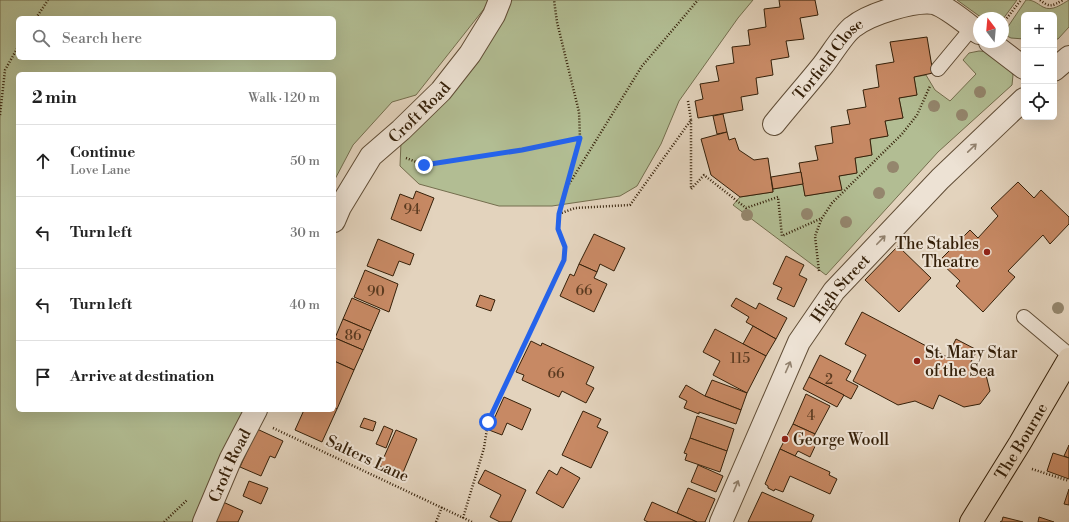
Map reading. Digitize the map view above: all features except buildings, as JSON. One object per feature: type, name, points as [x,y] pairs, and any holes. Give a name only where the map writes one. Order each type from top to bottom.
[{"type":"highway","name":"The Bourne","points":[[971,522],[1069,359]]},
{"type":"street","name":"Croft Road","points":[[336,216],[340,207],[371,156],[441,91],[470,54],[494,15],[500,0]]},
{"type":"street","name":"Torfield Close","points":[[774,124],[852,27],[872,14],[901,4],[932,1],[943,7],[973,29]]},
{"type":"street","points":[[998,48],[1021,66]]},
{"type":"street","points":[[1057,67],[1069,57]]},
{"type":"street","name":"High Street","points":[[721,522],[799,342],[834,291],[940,179],[1021,101]]},
{"type":"street","name":"Croft Road","points":[[204,522],[231,458],[254,414]]},
{"type":"lane","points":[[938,69],[973,34]]},
{"type":"lane","points":[[1024,317],[1069,355]]},
{"type":"path","points":[[37,16],[48,0]]},
{"type":"path","points":[[463,518],[484,448],[488,422],[564,260],[565,247],[558,229],[559,214],[580,138],[579,112],[557,22],[554,0]]},
{"type":"path","points":[[564,192],[642,66],[698,0]]},
{"type":"path","points":[[1009,15],[1021,0]]},
{"type":"path","points":[[1040,0],[1046,5],[1050,6],[1063,0]]},
{"type":"path","points":[[0,115],[5,70],[16,51]]},
{"type":"path","points":[[834,291],[820,272],[815,236],[822,218],[832,203],[902,134],[917,115],[938,69]]},
{"type":"path","points":[[688,101],[691,120],[691,189],[704,175],[746,208],[778,197],[782,236],[822,218]]},
{"type":"path","points":[[559,214],[574,208],[630,205],[691,120]]},
{"type":"path","points":[[380,148],[424,165],[522,150],[580,138]]},
{"type":"path","name":"Salters Lane","points":[[254,414],[304,442],[472,522]]},
{"type":"path","points":[[1009,461],[1069,481]]},
{"type":"path","points":[[436,522],[442,507]]},
{"type":"green space","points":[[0,0],[491,0],[416,95],[392,102],[353,145],[336,177],[336,72],[16,72],[16,412],[244,412],[192,522],[0,522]]},
{"type":"green space","points":[[512,0],[753,0],[738,18],[679,101],[661,144],[637,186],[620,196],[552,206],[499,206],[419,184],[400,166],[401,142],[465,74]]},
{"type":"green space","points":[[957,0],[1017,0],[1008,12],[974,12]]},
{"type":"green space","points":[[1026,0],[1033,1],[1050,9],[1069,0],[1069,27],[1058,39],[1057,12],[1021,12],[1021,39],[1009,37],[1009,25]]},
{"type":"green space","points":[[979,51],[994,52],[1006,62],[1013,75],[1012,85],[938,152],[826,275],[733,205],[740,197],[773,192],[773,189],[803,184],[805,196],[841,190],[839,176],[857,173],[855,158],[872,155],[870,139],[888,136],[885,121],[903,118],[899,98],[917,95],[914,77],[926,75],[935,90],[950,101],[976,74],[963,60],[969,53]]},
{"type":"place","name":"The Stables Theatre","points":[[987,252]]},
{"type":"place","name":"St. Mary Star of the Sea","points":[[917,361]]},
{"type":"place","name":"George Wooll","points":[[785,439]]},
{"type":"route","points":[[424,165],[522,150],[580,138],[559,214],[558,229],[565,247],[564,260],[488,422]]}]
